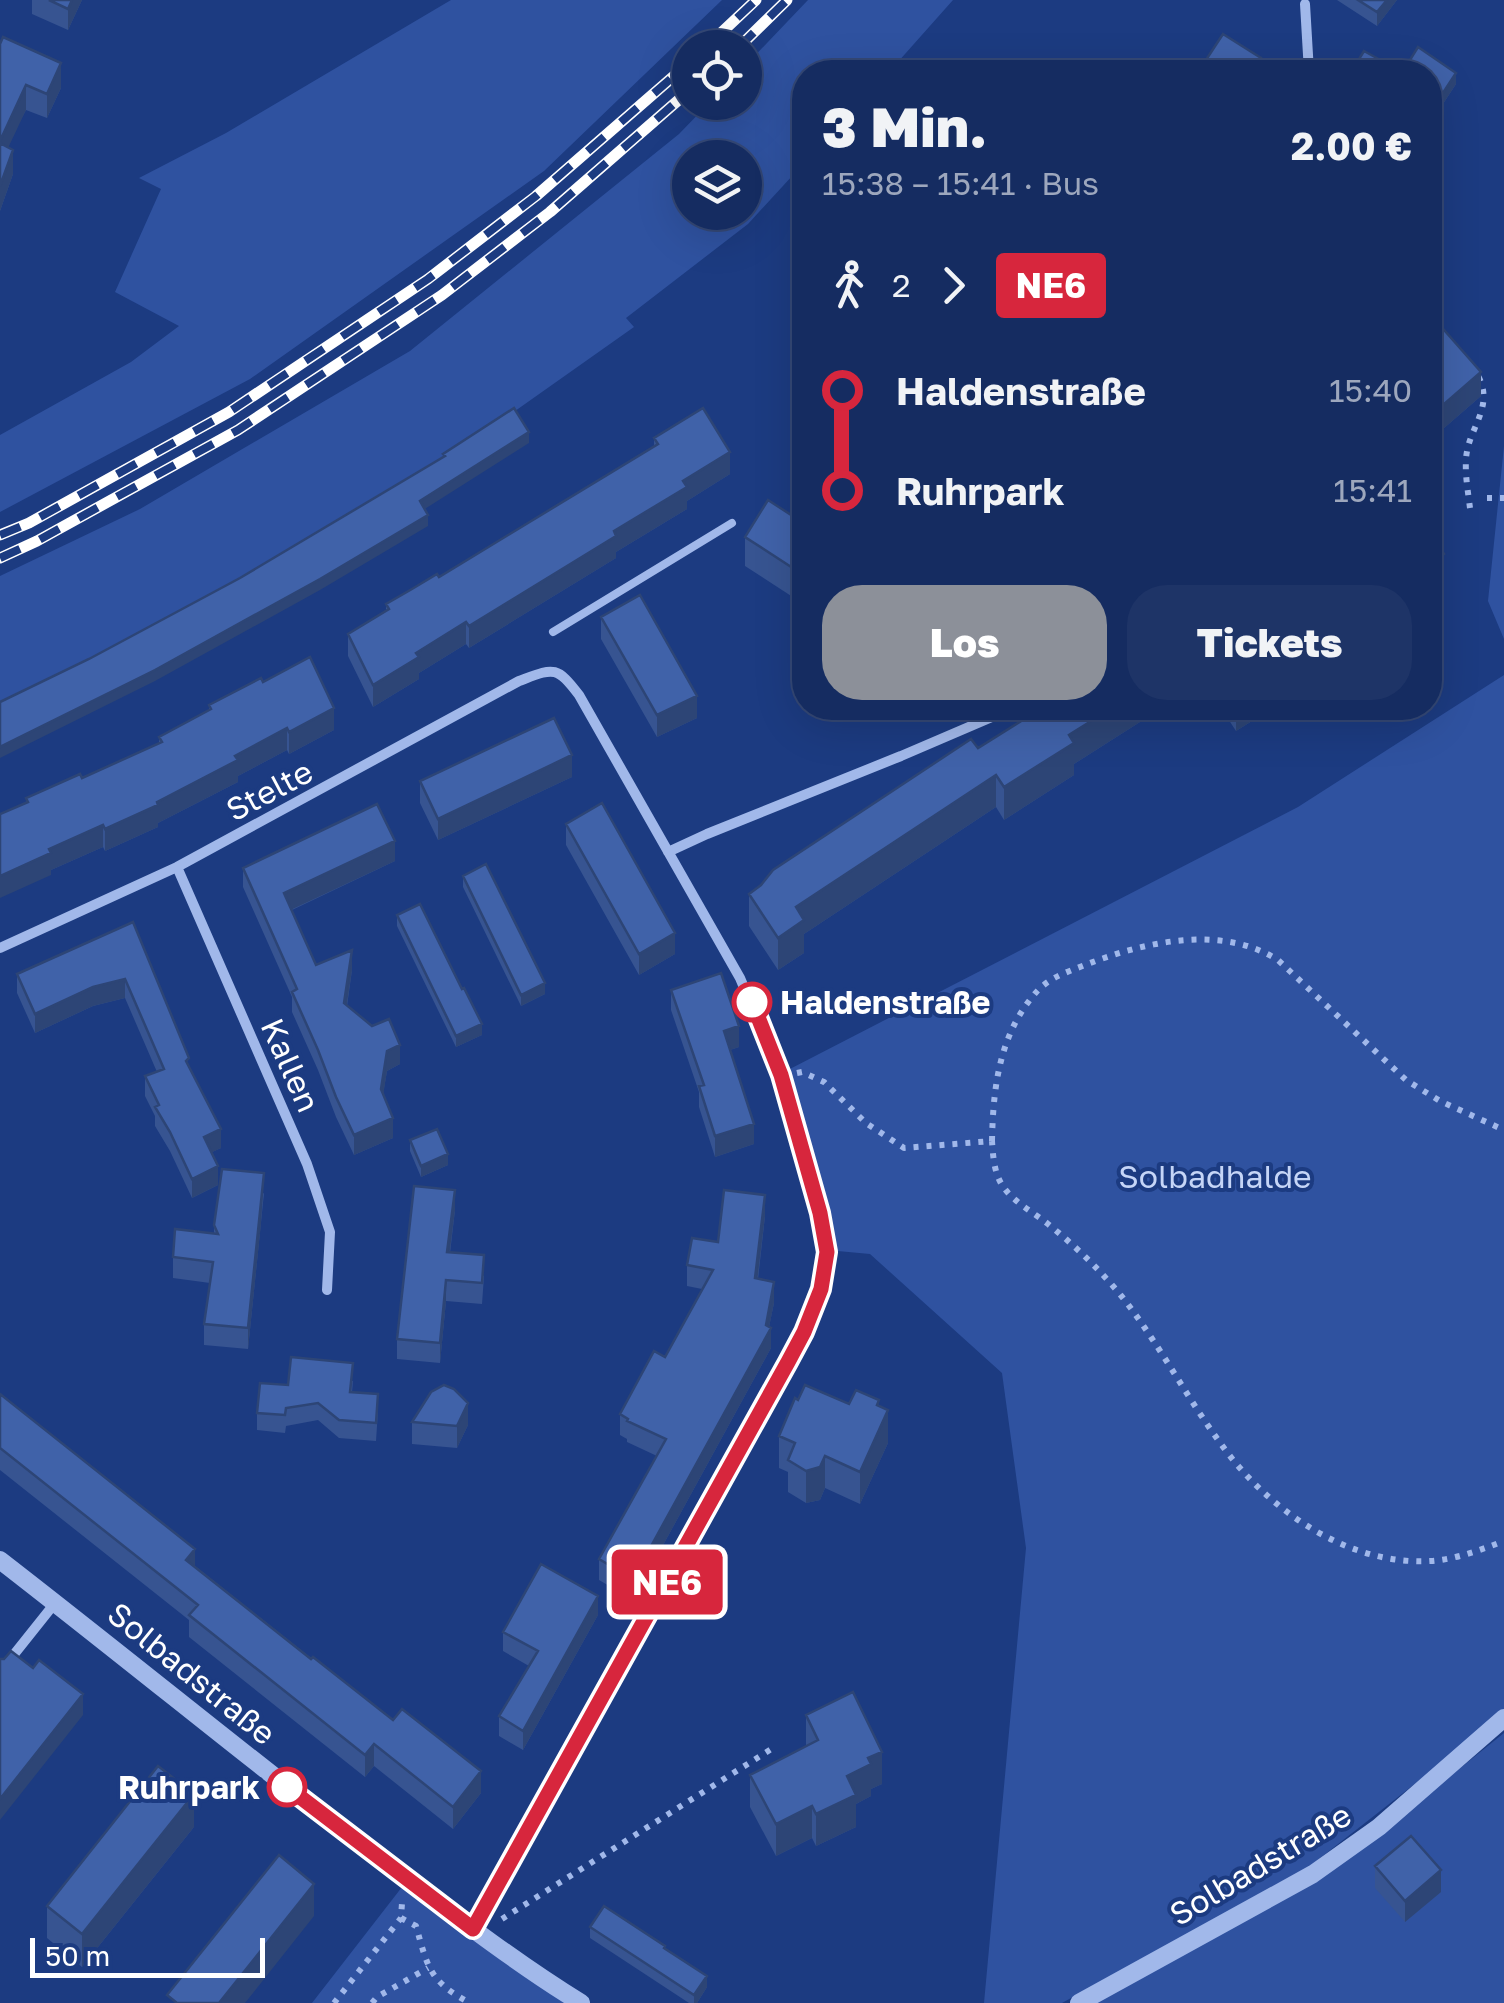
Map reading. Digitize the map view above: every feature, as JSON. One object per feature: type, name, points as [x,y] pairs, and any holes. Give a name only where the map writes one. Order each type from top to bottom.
[{"type":"street","points":[[1305,2],[1308,60]]},
{"type":"street","name":"Stelte","points":[[0,948],[178,868],[540,673],[557,671],[579,695],[668,852]]},
{"type":"street","points":[[476,1931],[804,1332],[821,1289],[827,1252],[824,1230],[781,1075],[740,978],[668,852],[985,720]]},
{"type":"street","name":"Kallen","points":[[178,868],[307,1164],[330,1232],[327,1290]]},
{"type":"street","name":"Solbadstraße","points":[[0,1560],[410,1882],[525,1967],[582,2003]]},
{"type":"street","points":[[0,1672],[55,1603]]},
{"type":"street","name":"Solbadstraße","points":[[1079,2003],[1328,1864],[1378,1827],[1504,1718]]},
{"type":"lane","points":[[553,632],[732,523]]},
{"type":"path","points":[[1468,364],[1480,378],[1486,399],[1466,457],[1470,508]]},
{"type":"path","points":[[1487,498],[1504,498]]},
{"type":"path","points":[[1504,1130],[1440,1101],[1406,1080],[1278,960],[1252,946],[1211,940],[1176,942],[1106,956],[1044,984],[1017,1018],[1003,1050],[995,1090],[992,1141],[996,1172],[1003,1186],[1073,1246],[1117,1291],[1223,1448],[1266,1494],[1320,1533],[1380,1558],[1432,1561],[1504,1541]]},
{"type":"path","points":[[781,1075],[802,1072],[824,1082],[866,1123],[904,1148],[992,1141]]},
{"type":"path","points":[[476,1931],[773,1748]]},
{"type":"path","points":[[334,2003],[401,1918],[400,1908],[410,1882]]},
{"type":"path","points":[[401,1918],[416,1926],[428,1968],[450,1992],[470,2003]]},
{"type":"path","points":[[372,2003],[428,1968]]},
{"type":"green space","points":[[451,0],[722,0],[691,30],[672,30],[672,48],[544,171],[250,379],[0,512],[0,435],[131,362],[179,326],[115,292],[161,189],[139,178],[226,133]]},
{"type":"green space","points":[[808,0],[953,0],[900,60],[792,60],[792,176],[762,209],[762,140],[672,140],[672,230],[740,230],[626,318],[634,327],[440,464],[281,560],[0,709],[0,576],[140,509],[410,351],[693,120],[762,120],[762,48]]},
{"type":"green space","points":[[1504,446],[1504,639],[1488,601]]},
{"type":"green space","name":"Solbadhalde","points":[[1504,675],[1504,1714],[1310,1866],[1062,2003],[984,2003],[1026,1548],[1002,1373],[870,1254],[827,1250],[818,1182],[786,1071],[1298,807],[1434,720],[1442,720],[1442,715]]},
{"type":"green space","points":[[1504,1733],[1504,2003],[1091,2003],[1359,1849]]},
{"type":"green space","points":[[402,1887],[431,1911],[568,2003],[312,2003]]},
{"type":"building","points":[[49,0],[72,0],[68,9]]},
{"type":"building","points":[[1358,0],[1387,0],[1377,12]]},
{"type":"building","points":[[1223,34],[1261,58],[1260,60],[1206,60]]},
{"type":"building","points":[[3,37],[61,63],[47,94],[26,85],[0,141],[0,44]]},
{"type":"building","points":[[1418,47],[1437,60],[1410,60]]},
{"type":"building","points":[[1364,51],[1380,60],[1358,60]]},
{"type":"building","points":[[1442,63],[1456,73],[1442,94]]},
{"type":"building","points":[[0,143],[13,150],[0,186]]},
{"type":"building","points":[[1442,328],[1481,372],[1442,404]]},
{"type":"building","points":[[514,408],[529,432],[420,501],[428,515],[155,670],[0,747],[0,702],[240,578],[445,456]]},
{"type":"building","points":[[703,408],[730,452],[683,481],[687,487],[614,531],[616,536],[469,626],[466,622],[373,685],[348,634],[389,609],[386,604],[437,574],[439,577],[658,444],[654,438]]},
{"type":"building","points":[[768,500],[792,516],[792,568],[745,537]]},
{"type":"building","points":[[640,595],[697,696],[657,715],[601,617]]},
{"type":"building","points":[[310,657],[334,708],[235,756],[238,760],[157,802],[158,805],[49,849],[51,853],[0,876],[0,814],[80,774],[82,778],[162,742],[159,737],[211,709],[209,705]]},
{"type":"building","points":[[554,718],[572,755],[438,819],[420,781]]},
{"type":"building","points":[[1023,720],[1093,720],[1069,735],[1074,743],[1004,787],[996,775],[796,907],[804,920],[778,938],[749,894],[773,870],[971,739],[978,748]]},
{"type":"building","points":[[602,803],[675,933],[639,954],[566,824]]},
{"type":"building","points":[[377,804],[395,841],[284,893],[316,965],[352,950],[344,1003],[372,1026],[389,1019],[400,1045],[387,1051],[381,1089],[393,1118],[354,1135],[292,992],[297,989],[243,868]]},
{"type":"building","points":[[486,864],[545,983],[521,995],[463,876]]},
{"type":"building","points":[[420,904],[482,1024],[456,1036],[397,915]]},
{"type":"building","points":[[133,922],[189,1058],[186,1061],[221,1129],[204,1137],[218,1166],[192,1179],[155,1107],[159,1105],[145,1076],[164,1069],[125,979],[93,987],[35,1014],[17,974]]},
{"type":"building","points":[[721,973],[739,1026],[724,1031],[754,1124],[715,1136],[699,1086],[704,1085],[671,990]]},
{"type":"building","points":[[437,1129],[448,1154],[421,1166],[410,1140]]},
{"type":"building","points":[[222,1169],[264,1173],[248,1328],[204,1324],[213,1262],[173,1257],[175,1229],[218,1234],[214,1225]]},
{"type":"building","points":[[414,1186],[455,1190],[447,1252],[484,1255],[482,1283],[446,1280],[440,1343],[397,1339]]},
{"type":"building","points":[[724,1190],[765,1195],[755,1278],[774,1282],[766,1325],[771,1328],[633,1579],[599,1559],[666,1439],[620,1414],[654,1351],[665,1357],[713,1270],[687,1265],[692,1238],[718,1242]]},
{"type":"building","points":[[291,1357],[353,1363],[350,1392],[378,1394],[376,1423],[339,1420],[318,1403],[286,1408],[285,1415],[257,1413],[260,1383],[288,1385]]},
{"type":"building","points":[[444,1385],[468,1403],[457,1426],[412,1422],[431,1392]]},
{"type":"building","points":[[805,1385],[849,1404],[856,1390],[879,1400],[877,1405],[888,1410],[860,1472],[825,1456],[820,1467],[806,1471],[788,1460],[795,1443],[779,1436],[795,1398],[798,1400]]},
{"type":"building","points":[[0,1394],[195,1549],[186,1560],[311,1659],[393,1720],[402,1709],[481,1771],[453,1807],[374,1744],[365,1755],[189,1615],[198,1605],[0,1448]]},
{"type":"building","points":[[541,1564],[598,1596],[523,1731],[499,1716],[538,1651],[503,1632]]},
{"type":"building","points":[[11,1651],[33,1668],[39,1660],[83,1694],[0,1799],[0,1659]]},
{"type":"building","points":[[853,1692],[882,1752],[868,1758],[871,1764],[847,1776],[856,1795],[816,1814],[812,1806],[776,1824],[750,1775],[818,1740],[806,1715]]},
{"type":"building","points":[[158,1766],[194,1794],[82,1934],[47,1906]]},
{"type":"building","points":[[1411,1836],[1441,1870],[1405,1901],[1375,1866]]},
{"type":"building","points":[[279,1855],[314,1884],[219,2003],[177,2003],[167,1995]]},
{"type":"building","points":[[604,1906],[707,1976],[694,1995],[590,1927]]},
{"type":"railway","points":[[724,30],[756,0]]},
{"type":"railway","points":[[756,30],[787,0]]},
{"type":"railway","points":[[0,535],[29,523],[229,412],[428,279],[536,196],[672,78]]},
{"type":"railway","points":[[0,558],[238,430],[442,295],[550,212],[672,106]]},
{"type":"bus line","name":"NE6","points":[[287,1787],[473,1929],[788,1362],[821,1289],[827,1252],[820,1213],[781,1075],[752,1002]]},
{"type":"place","name":"Haldenstraße","points":[[752,1002]]},
{"type":"place","name":"Ruhrpark","points":[[287,1787]]}]
